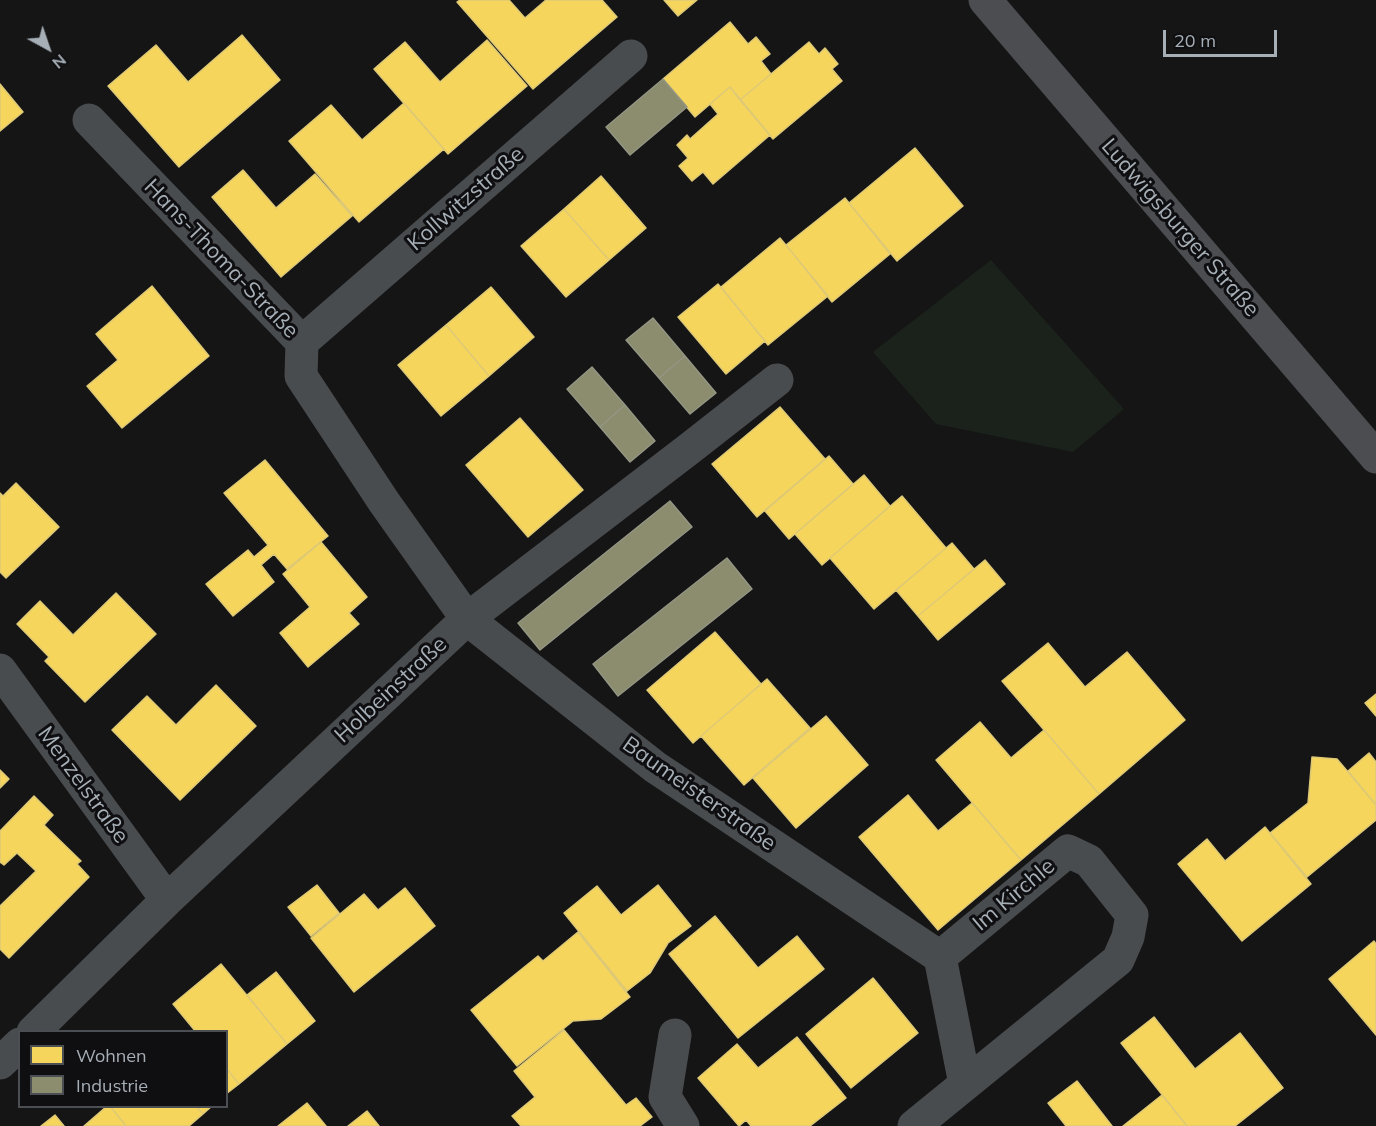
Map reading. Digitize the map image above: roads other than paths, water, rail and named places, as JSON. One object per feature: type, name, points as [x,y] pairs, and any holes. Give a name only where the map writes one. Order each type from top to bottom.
[{"type":"main road","name":"Ludwigsburger Straße","points":[[985,0],[1376,457]]},
{"type":"street","name":"Kollwitzstraße","points":[[302,342],[631,56]]},
{"type":"street","name":"Hans-Thoma-Straße","points":[[89,120],[302,342],[301,376],[384,502],[467,619]]},
{"type":"street","name":"Holbeinstraße","points":[[35,1030],[167,900],[467,619],[777,380]]},
{"type":"street","name":"Baumeisterstraße","points":[[467,619],[655,767],[940,957]]},
{"type":"street","name":"Menzelstraße","points":[[0,670],[167,900]]},
{"type":"street","name":"Im Kirchle","points":[[914,1126],[1118,960],[1128,938],[1132,915],[1089,861],[1068,851],[940,957]]},
{"type":"street","points":[[940,957],[965,1084]]},
{"type":"street","points":[[675,1035],[665,1097],[683,1126]]},
{"type":"street","points":[[0,1064],[18,1046]]}]
